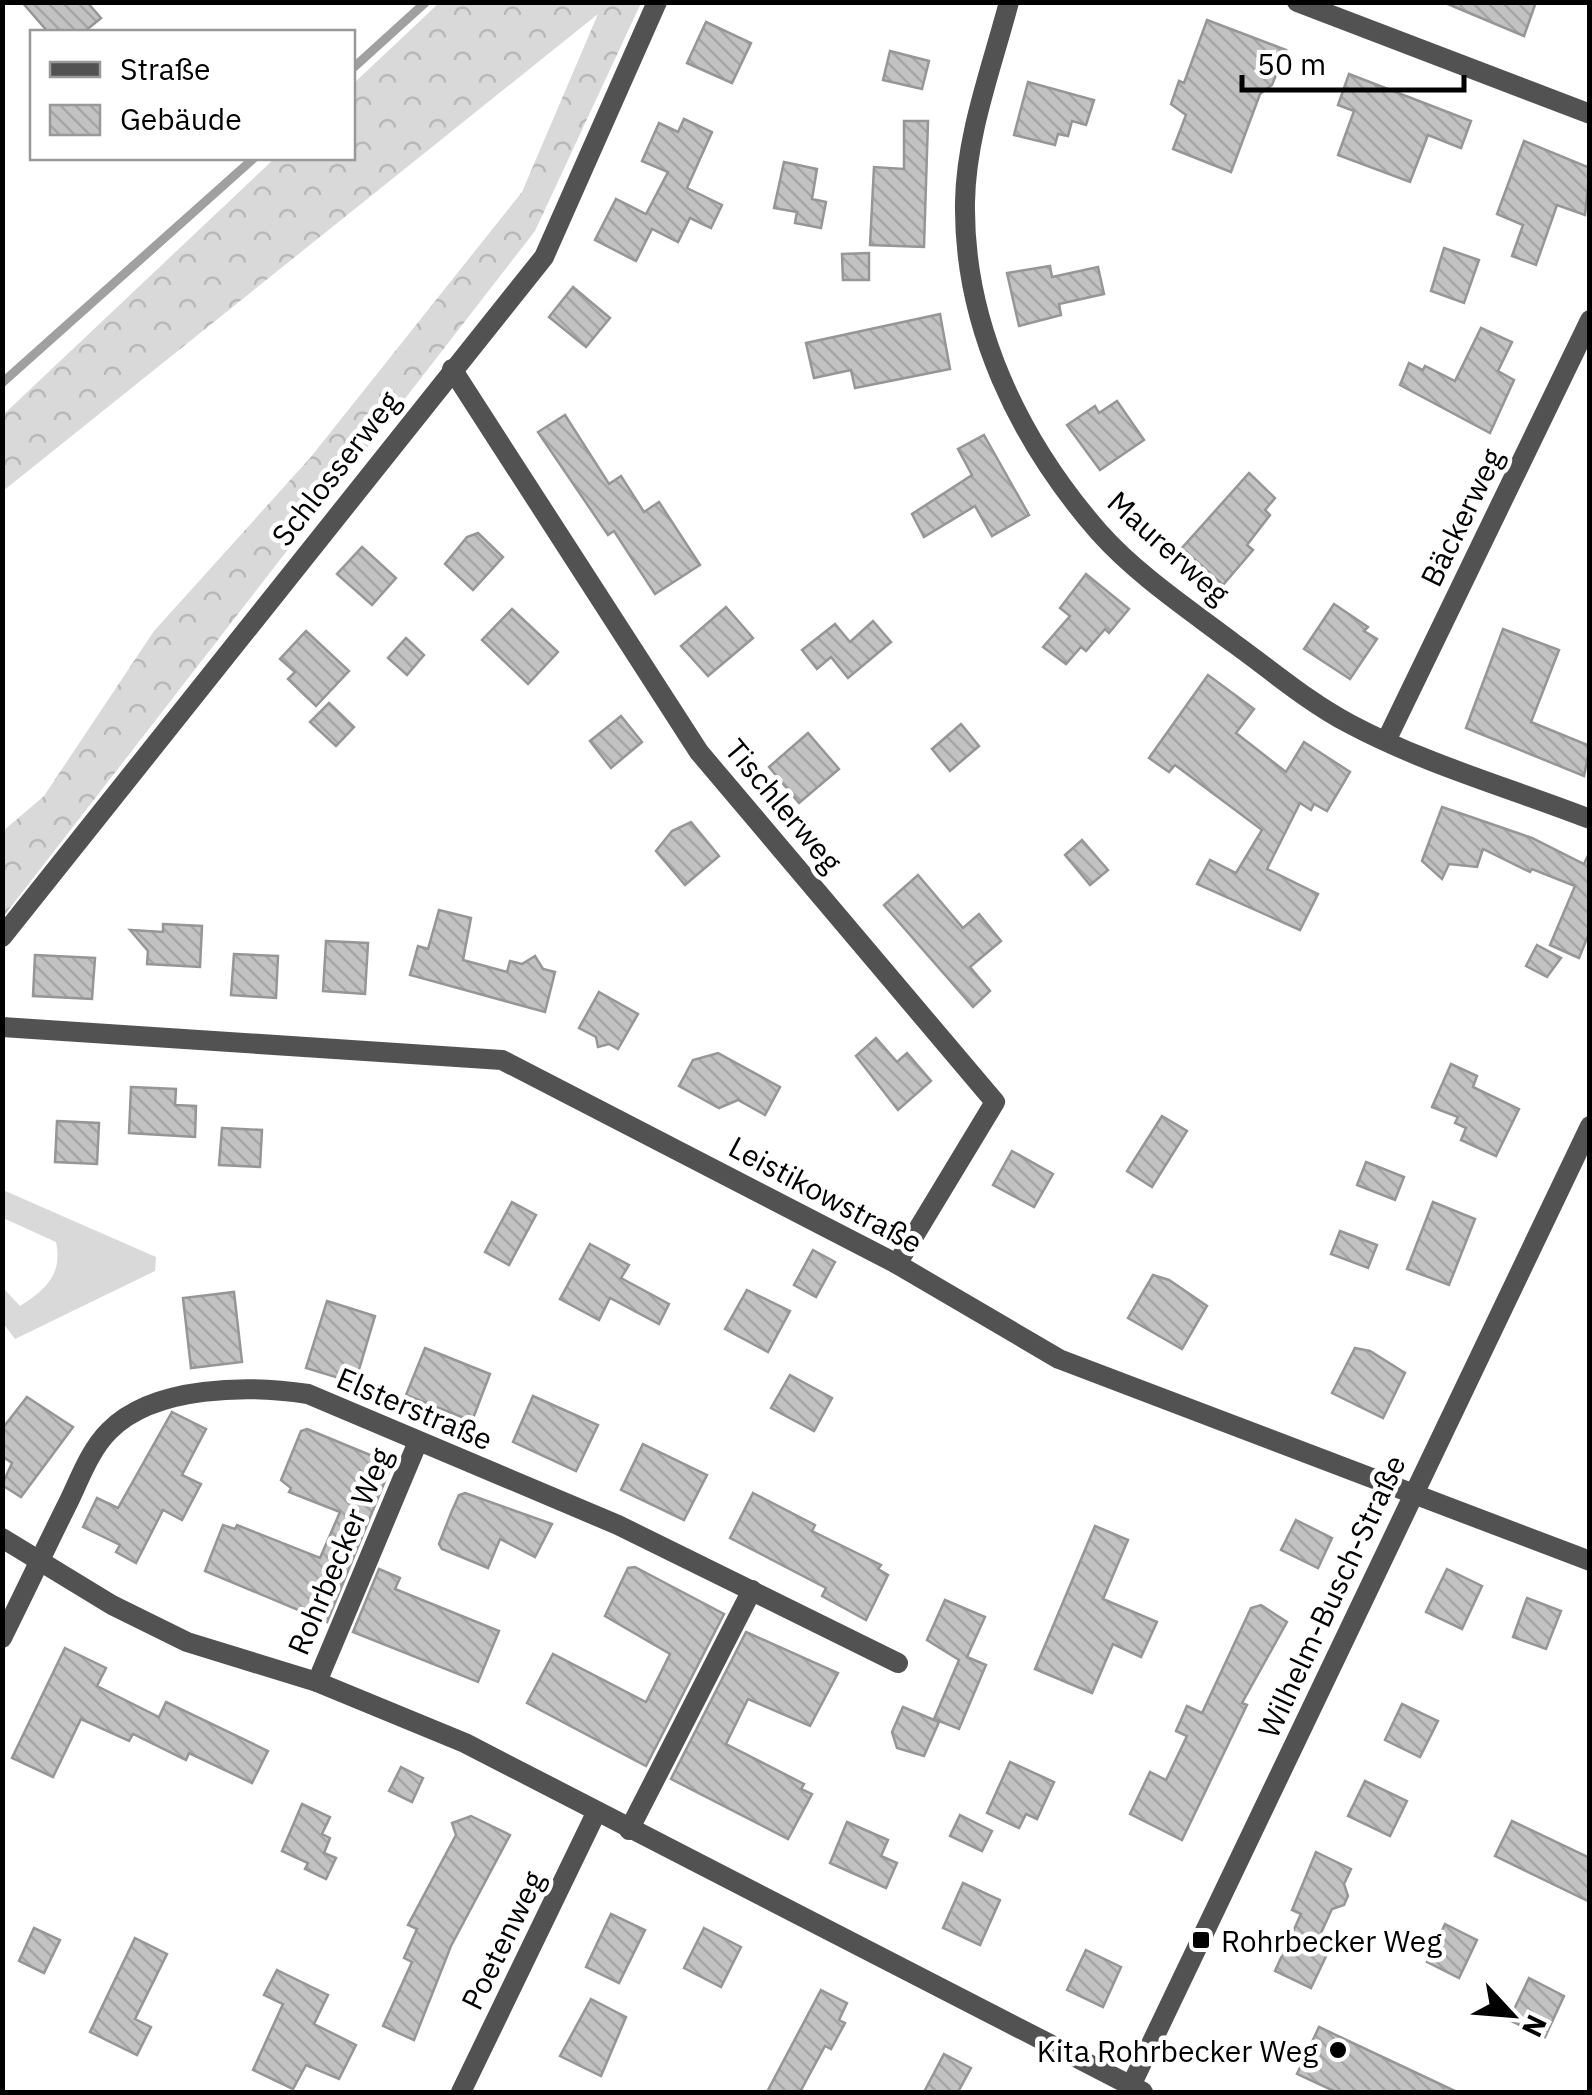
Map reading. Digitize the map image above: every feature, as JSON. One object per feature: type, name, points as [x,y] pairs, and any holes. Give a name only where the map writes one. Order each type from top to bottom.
[{"type":"street","name":"Schlosserweg","points":[[2,937],[544,257],[657,2]]},
{"type":"street","name":"Maurerweg","points":[[1009,2],[972,143],[965,199],[966,244],[977,311],[999,377],[1029,436],[1100,532],[1172,597],[1316,704],[1386,741],[1590,819]]},
{"type":"street","points":[[1297,2],[1590,114]]},
{"type":"street","name":"Bäckerweg","points":[[1386,741],[1590,320]]},
{"type":"street","name":"Tischlerweg","points":[[452,369],[699,752],[994,1102],[898,1264]]},
{"type":"street","name":"Leistikowstraße","points":[[2,1027],[502,1060],[898,1264],[1060,1360],[1590,1561]]},
{"type":"street","name":"Wilhelm-Busch-Straße","points":[[1134,2090],[1412,1494],[1590,1126]]},
{"type":"street","name":"Elsterstraße","points":[[2,1638],[90,1458],[110,1429],[149,1408],[205,1390],[256,1386],[308,1394],[417,1444],[618,1525],[898,1663]]},
{"type":"street","name":"Rohrbecker Weg","points":[[317,1682],[417,1444]]},
{"type":"street","name":"Rohrbecker Weg","points":[[2,1538],[38,1563],[188,1642],[317,1682],[465,1743],[1134,2090]]},
{"type":"street","points":[[629,1830],[752,1590]]},
{"type":"street","name":"Poetenweg","points":[[461,2092],[596,1813]]},
{"type":"green space","points":[[439,3],[641,3],[535,231],[3,917],[3,831],[44,796],[154,631],[310,458],[522,192],[598,14],[3,491],[3,415],[273,160],[355,160],[355,82]]},
{"type":"green space","points":[[3,1190],[156,1257],[155,1271],[15,1339],[3,1323],[3,1288],[20,1306],[50,1280],[57,1254],[56,1242],[3,1218]]},
{"type":"building","points":[[22,2],[87,2],[101,18],[86,30],[46,30]]},
{"type":"building","points":[[1443,2],[1536,2],[1524,36]]},
{"type":"building","points":[[1207,20],[1286,50],[1272,85],[1260,94],[1231,172],[1173,149],[1186,115],[1171,104],[1179,81],[1184,83]]},
{"type":"building","points":[[706,22],[751,43],[732,83],[687,63]]},
{"type":"building","points":[[890,51],[929,61],[922,89],[883,80]]},
{"type":"building","points":[[1349,74],[1471,121],[1461,148],[1428,135],[1410,182],[1338,155],[1354,111],[1338,105]]},
{"type":"building","points":[[1028,82],[1094,100],[1086,125],[1072,121],[1068,136],[1058,134],[1055,145],[1014,135]]},
{"type":"building","points":[[684,119],[712,132],[687,188],[722,205],[711,228],[690,218],[678,242],[652,229],[636,261],[595,240],[616,199],[646,214],[668,172],[642,161],[659,123],[678,132]]},
{"type":"building","points":[[904,121],[928,121],[924,247],[870,245],[874,167],[904,169]]},
{"type":"building","points":[[1524,141],[1590,168],[1585,215],[1557,205],[1536,265],[1512,256],[1523,225],[1497,214]]},
{"type":"building","points":[[784,162],[817,169],[812,199],[826,202],[821,228],[795,223],[797,212],[774,208]]},
{"type":"building","points":[[1444,248],[1479,260],[1464,303],[1431,291]]},
{"type":"building","points":[[869,253],[869,280],[843,280],[842,254]]},
{"type":"building","points":[[1050,266],[1052,277],[1098,267],[1104,294],[1059,304],[1061,315],[1019,326],[1007,273]]},
{"type":"building","points":[[573,287],[610,318],[586,347],[549,317]]},
{"type":"building","points":[[940,314],[950,369],[855,388],[851,370],[814,378],[806,343]]},
{"type":"building","points":[[1481,328],[1512,342],[1498,371],[1514,380],[1490,433],[1400,385],[1409,363],[1423,370],[1425,366],[1455,381]]},
{"type":"building","points":[[1117,401],[1144,440],[1100,470],[1067,425],[1095,406],[1099,413]]},
{"type":"building","points":[[565,415],[609,484],[621,476],[644,512],[659,502],[700,565],[655,594],[614,531],[608,535],[538,432]]},
{"type":"building","points":[[984,435],[1029,515],[992,536],[975,506],[924,537],[912,514],[972,475],[958,449]]},
{"type":"building","points":[[1249,473],[1275,498],[1265,510],[1270,515],[1247,545],[1253,550],[1223,585],[1182,548]]},
{"type":"building","points":[[478,533],[503,557],[473,590],[445,564],[467,537]]},
{"type":"building","points":[[362,547],[396,578],[372,605],[337,574]]},
{"type":"building","points":[[1086,574],[1129,609],[1109,633],[1105,629],[1086,651],[1081,647],[1066,664],[1043,647],[1070,616],[1060,608]]},
{"type":"building","points":[[1334,604],[1368,627],[1364,631],[1377,639],[1350,679],[1304,649]]},
{"type":"building","points":[[726,607],[753,638],[708,676],[681,646]]},
{"type":"building","points":[[512,609],[558,652],[528,684],[482,640]]},
{"type":"building","points":[[873,621],[891,642],[848,678],[831,657],[817,669],[802,650],[835,624],[850,642]]},
{"type":"building","points":[[1503,629],[1559,650],[1531,722],[1590,746],[1584,776],[1466,728]]},
{"type":"building","points":[[306,631],[349,671],[316,706],[288,679],[295,672],[280,659]]},
{"type":"building","points":[[406,638],[424,655],[407,675],[388,658]]},
{"type":"building","points":[[1208,675],[1254,709],[1236,733],[1286,772],[1304,742],[1350,772],[1327,811],[1314,804],[1311,810],[1300,803],[1267,869],[1318,894],[1300,930],[1197,884],[1210,860],[1236,873],[1262,830],[1175,765],[1169,772],[1149,758]]},
{"type":"building","points":[[329,703],[354,727],[336,746],[310,722]]},
{"type":"building","points":[[621,716],[642,742],[611,768],[590,741]]},
{"type":"building","points":[[961,724],[979,746],[950,771],[932,749]]},
{"type":"building","points":[[808,733],[839,769],[799,803],[769,767]]},
{"type":"building","points":[[1442,807],[1532,838],[1584,864],[1590,851],[1590,931],[1579,958],[1550,945],[1575,886],[1532,869],[1530,872],[1483,849],[1477,867],[1449,864],[1442,879],[1422,861]]},
{"type":"building","points":[[691,822],[719,856],[685,885],[656,851],[672,831]]},
{"type":"building","points":[[1082,840],[1108,870],[1090,885],[1065,855]]},
{"type":"building","points":[[918,875],[963,928],[979,914],[1001,941],[970,967],[990,991],[973,1007],[884,905]]},
{"type":"building","points":[[439,910],[471,918],[463,960],[507,972],[510,961],[522,964],[535,956],[543,969],[555,972],[545,1012],[410,975],[418,946],[428,949]]},
{"type":"building","points":[[163,924],[202,926],[200,967],[147,964],[148,951],[130,930],[163,932]]},
{"type":"building","points":[[326,941],[368,943],[365,994],[323,991]]},
{"type":"building","points":[[1537,945],[1561,958],[1547,977],[1526,966]]},
{"type":"building","points":[[234,954],[278,956],[276,998],[231,995]]},
{"type":"building","points":[[35,955],[95,958],[92,999],[33,996]]},
{"type":"building","points":[[599,992],[638,1014],[618,1049],[609,1044],[598,1047],[596,1037],[579,1028]]},
{"type":"building","points":[[876,1038],[897,1062],[907,1053],[931,1081],[898,1110],[856,1056]]},
{"type":"building","points":[[718,1053],[780,1087],[765,1115],[738,1100],[719,1108],[679,1086],[693,1060]]},
{"type":"building","points":[[1451,1064],[1477,1076],[1473,1087],[1519,1109],[1496,1156],[1461,1140],[1466,1128],[1455,1123],[1458,1117],[1432,1107]]},
{"type":"building","points":[[131,1087],[176,1089],[175,1105],[196,1106],[195,1137],[129,1133]]},
{"type":"building","points":[[1162,1116],[1187,1131],[1152,1187],[1127,1171]]},
{"type":"building","points":[[57,1121],[99,1123],[97,1164],[55,1162]]},
{"type":"building","points":[[222,1128],[262,1130],[260,1167],[219,1165]]},
{"type":"building","points":[[1012,1151],[1053,1174],[1034,1207],[993,1185]]},
{"type":"building","points":[[1366,1162],[1404,1177],[1395,1200],[1357,1185]]},
{"type":"building","points":[[512,1202],[536,1215],[509,1265],[485,1252]]},
{"type":"building","points":[[1433,1202],[1475,1219],[1449,1285],[1407,1269]]},
{"type":"building","points":[[1340,1231],[1377,1245],[1368,1268],[1331,1254]]},
{"type":"building","points":[[590,1244],[629,1265],[621,1278],[669,1304],[659,1324],[610,1298],[599,1320],[560,1299]]},
{"type":"building","points":[[813,1250],[835,1262],[816,1297],[794,1285]]},
{"type":"building","points":[[1153,1275],[1169,1280],[1207,1306],[1182,1349],[1128,1318]]},
{"type":"building","points":[[747,1290],[790,1311],[768,1352],[725,1329]]},
{"type":"building","points":[[234,1292],[242,1362],[191,1368],[183,1298]]},
{"type":"building","points":[[327,1301],[375,1316],[355,1383],[306,1368]]},
{"type":"building","points":[[425,1348],[490,1374],[472,1421],[406,1395]]},
{"type":"building","points":[[1355,1348],[1370,1351],[1405,1373],[1383,1418],[1332,1393]]},
{"type":"building","points":[[790,1375],[832,1398],[814,1431],[771,1408]]},
{"type":"building","points":[[533,1396],[598,1425],[576,1471],[513,1442]]},
{"type":"building","points":[[27,1397],[73,1427],[21,1497],[2,1485],[12,1463],[2,1456],[2,1429]]},
{"type":"building","points":[[172,1412],[206,1429],[182,1475],[201,1484],[182,1520],[163,1510],[136,1563],[116,1552],[120,1545],[83,1527],[97,1498],[118,1508]]},
{"type":"building","points":[[307,1429],[392,1464],[327,1622],[205,1571],[223,1525],[235,1529],[237,1525],[320,1558],[340,1512],[289,1492],[291,1488],[281,1480],[301,1431]]},
{"type":"building","points":[[643,1444],[707,1475],[684,1520],[621,1490]]},
{"type":"building","points":[[465,1493],[552,1524],[535,1557],[500,1539],[488,1568],[442,1549],[439,1544],[451,1513],[459,1495]]},
{"type":"building","points":[[753,1493],[815,1525],[812,1531],[881,1565],[878,1569],[888,1575],[866,1620],[822,1596],[826,1588],[730,1538]]},
{"type":"building","points":[[1296,1520],[1332,1538],[1318,1568],[1281,1550]]},
{"type":"building","points":[[1095,1526],[1128,1540],[1103,1599],[1157,1622],[1141,1657],[1113,1644],[1092,1693],[1035,1669]]},
{"type":"building","points":[[635,1567],[724,1614],[646,1766],[527,1703],[553,1654],[646,1702],[670,1654],[605,1616],[628,1568]]},
{"type":"building","points":[[379,1569],[400,1578],[395,1589],[499,1631],[478,1682],[353,1632]]},
{"type":"building","points":[[1447,1569],[1482,1586],[1462,1629],[1426,1612]]},
{"type":"building","points":[[1527,1598],[1561,1611],[1546,1649],[1513,1637]]},
{"type":"building","points":[[945,1600],[985,1617],[967,1657],[986,1665],[959,1729],[934,1719],[959,1660],[927,1640]]},
{"type":"building","points":[[1261,1605],[1287,1622],[1242,1703],[1247,1705],[1182,1840],[1130,1814],[1150,1772],[1166,1780],[1187,1736],[1176,1731],[1187,1706],[1202,1713],[1251,1608]]},
{"type":"building","points":[[746,1632],[838,1673],[810,1726],[748,1699],[726,1744],[804,1784],[801,1789],[812,1794],[788,1839],[671,1779]]},
{"type":"building","points":[[65,1648],[106,1668],[97,1686],[159,1717],[166,1702],[268,1751],[252,1783],[189,1753],[186,1760],[133,1734],[129,1741],[81,1719],[53,1777],[12,1758]]},
{"type":"building","points":[[1402,1704],[1438,1721],[1420,1757],[1385,1740]]},
{"type":"building","points":[[903,1707],[939,1722],[924,1756],[897,1748],[892,1732]]},
{"type":"building","points":[[1010,1762],[1054,1782],[1037,1819],[1026,1814],[1019,1828],[987,1813]]},
{"type":"building","points":[[401,1767],[423,1778],[412,1802],[389,1791]]},
{"type":"building","points":[[1365,1781],[1407,1801],[1390,1836],[1348,1816]]},
{"type":"building","points":[[302,1804],[330,1817],[322,1834],[330,1838],[324,1853],[336,1858],[326,1879],[305,1869],[308,1863],[282,1851]]},
{"type":"building","points":[[960,1815],[992,1831],[982,1851],[950,1836]]},
{"type":"building","points":[[471,1816],[510,1835],[451,1946],[414,2040],[383,2026],[412,1962],[404,1958],[417,1929],[408,1925],[456,1835],[452,1823]]},
{"type":"building","points":[[1512,1821],[1590,1858],[1590,1902],[1495,1856]]},
{"type":"building","points":[[847,1822],[888,1840],[881,1856],[897,1863],[886,1888],[830,1863]]},
{"type":"building","points":[[1316,1852],[1351,1869],[1344,1884],[1348,1896],[1344,1905],[1332,1909],[1315,1946],[1328,1952],[1311,1988],[1275,1971],[1301,1914],[1292,1910]]},
{"type":"building","points":[[963,1883],[1000,1900],[980,1945],[943,1928]]},
{"type":"building","points":[[611,1914],[645,1930],[619,1983],[586,1967]]},
{"type":"building","points":[[1445,1924],[1477,1940],[1459,1978],[1427,1962]]},
{"type":"building","points":[[34,1928],[60,1940],[44,1973],[19,1961]]},
{"type":"building","points":[[704,1928],[741,1947],[721,1987],[684,1968]]},
{"type":"building","points":[[135,1938],[167,1954],[135,2019],[151,2027],[137,2055],[90,2032]]},
{"type":"building","points":[[1086,1950],[1121,1967],[1103,2007],[1067,1990]]},
{"type":"building","points":[[277,1970],[328,1995],[314,2024],[356,2045],[339,2079],[306,2065],[293,2089],[253,2070],[283,2004],[264,1995]]},
{"type":"building","points":[[1529,1978],[1564,1996],[1545,2037],[1509,2020]]},
{"type":"building","points":[[821,1990],[847,2003],[839,2020],[845,2023],[831,2049],[825,2046],[800,2092],[767,2092]]},
{"type":"building","points":[[591,1999],[626,2017],[601,2076],[560,2056]]},
{"type":"building","name":"Kita Rohrbecker Weg","points":[[1319,2027],[1457,2092],[1336,2092],[1297,2074]]},
{"type":"building","points":[[944,2054],[971,2068],[958,2092],[924,2092]]},
{"type":"waterway","points":[[355,66],[426,2]]},
{"type":"waterway","points":[[2,383],[252,160]]},
{"type":"place","name":"Rohrbecker Weg","points":[[1201,1940]]},
{"type":"place","name":"Kita Rohrbecker Weg","points":[[1338,2050]]}]
